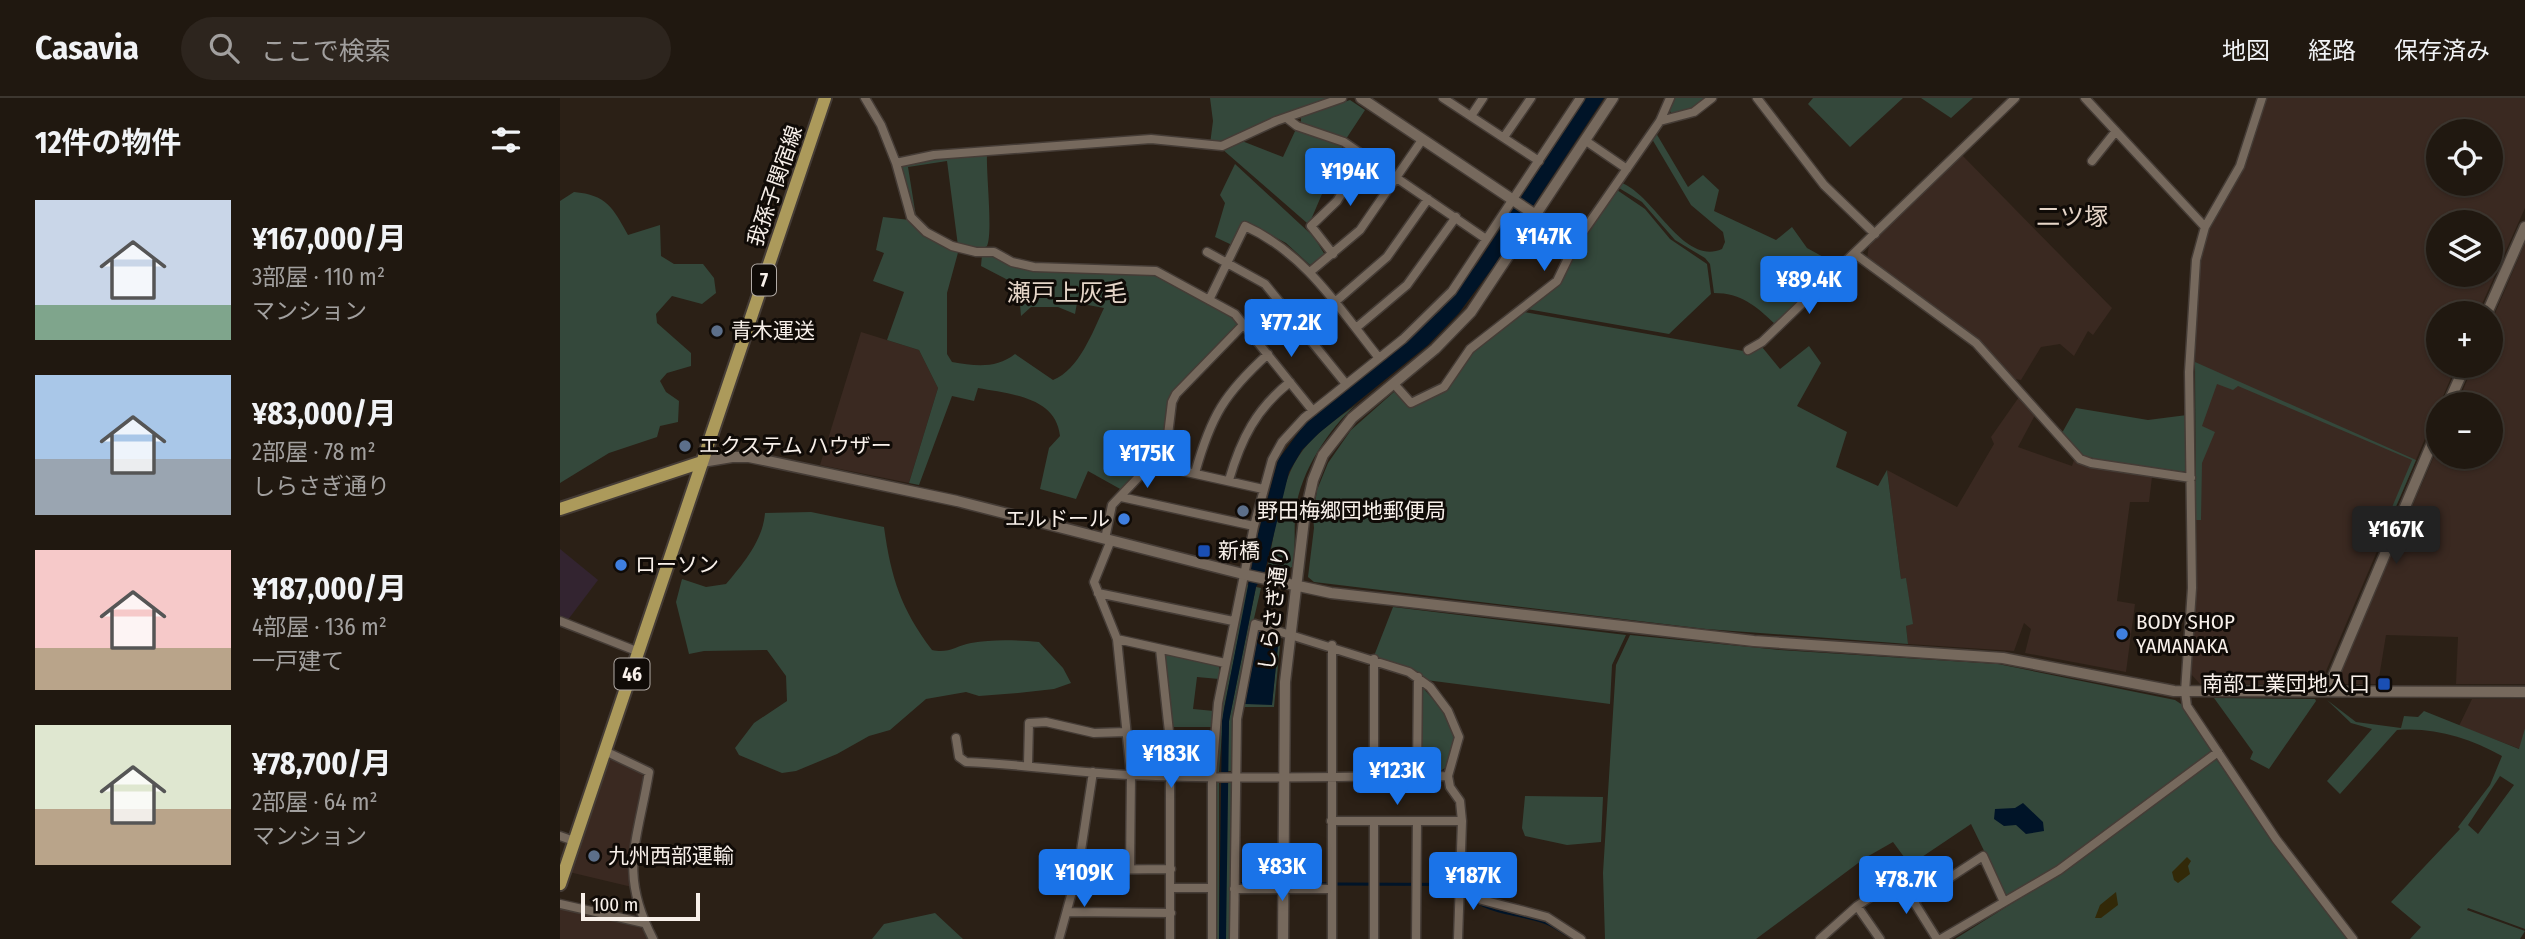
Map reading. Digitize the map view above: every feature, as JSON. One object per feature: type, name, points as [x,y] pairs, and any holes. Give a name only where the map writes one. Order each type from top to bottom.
[{"type":"main road","name":"我孫子関宿線","points":[[702,463],[825,98]]},
{"type":"main road","points":[[560,509],[702,463]]},
{"type":"main road","name":"46","points":[[560,884],[702,463]]},
{"type":"street","points":[[865,98],[881,125],[896,163],[914,223],[953,246],[994,252],[1012,262],[1034,267],[1156,271],[1235,314],[1313,411]]},
{"type":"street","points":[[896,163],[934,155],[1151,139],[1222,146],[1276,121],[1342,98]]},
{"type":"street","points":[[1360,98],[1577,242]]},
{"type":"street","points":[[1443,98],[1539,161]]},
{"type":"street","points":[[1471,116],[1483,98]]},
{"type":"street","points":[[1504,137],[1531,98]]},
{"type":"street","points":[[1212,939],[1212,776],[1217,703],[1254,526],[1272,460],[1282,442],[1313,411],[1431,314],[1466,271],[1486,239],[1515,202],[1580,98]]},
{"type":"street","name":"しらさぎ通り","points":[[1283,939],[1284,682],[1308,502],[1323,455],[1352,418],[1435,349],[1471,312],[1613,98]]},
{"type":"street","points":[[1394,384],[1412,403],[1444,387],[1470,349],[1557,281],[1577,242],[1660,121],[1670,98]]},
{"type":"street","points":[[1660,121],[1694,112],[1712,98]]},
{"type":"street","points":[[1757,98],[1824,185],[1875,234]]},
{"type":"street","points":[[1748,350],[1762,342],[2015,98]]},
{"type":"street","points":[[2085,98],[2205,227]]},
{"type":"street","points":[[2262,98],[2240,166],[2205,227],[2196,260],[2189,372],[2192,587],[2185,692],[2187,706],[2276,839],[2353,939]]},
{"type":"street","points":[[1288,119],[1297,126],[1344,142],[1486,239]]},
{"type":"street","points":[[2092,162],[2116,131]]},
{"type":"street","points":[[1310,272],[1360,230],[1422,140]]},
{"type":"street","points":[[1586,142],[1627,169]]},
{"type":"street","points":[[1333,254],[1311,226],[1337,201],[1364,157]]},
{"type":"street","points":[[1335,302],[1387,257],[1428,199]]},
{"type":"street","points":[[1356,328],[1407,285],[1456,217]]},
{"type":"street","points":[[1209,300],[1245,226],[1281,244],[1310,272],[1379,358]]},
{"type":"street","points":[[2492,301],[2525,227]]},
{"type":"street","points":[[1207,252],[1265,284],[1346,384]]},
{"type":"street","points":[[1855,254],[1963,332],[1998,365],[2080,459],[2191,478]]},
{"type":"street","points":[[1130,869],[1131,775],[1117,639],[1094,582],[1108,539],[1112,505],[1151,464],[1168,435],[1172,402],[1176,394],[1244,324]]},
{"type":"street","points":[[1195,473],[1215,415],[1233,388],[1268,354]]},
{"type":"street","points":[[1229,480],[1239,446],[1254,417],[1269,399],[1290,382]]},
{"type":"street","points":[[702,463],[732,457],[749,457],[957,501],[1297,586],[1754,641],[2003,658],[2185,692],[2525,692]]},
{"type":"street","points":[[2327,691],[2426,457]]},
{"type":"street","points":[[1151,464],[1263,489]]},
{"type":"street","points":[[1121,497],[1254,526]]},
{"type":"street","points":[[1098,593],[1234,621]]},
{"type":"street","points":[[560,621],[639,652]]},
{"type":"street","points":[[1234,939],[1234,776],[1237,719],[1255,624],[1332,645],[1418,677],[1448,711],[1459,737],[1448,776],[1450,787],[1460,801],[1462,821],[1458,939]]},
{"type":"street","points":[[1117,639],[1225,663]]},
{"type":"street","points":[[1332,645],[1332,939]]},
{"type":"street","points":[[1160,649],[1170,776],[1170,939]]},
{"type":"street","points":[[1374,659],[1374,776]]},
{"type":"street","points":[[1417,776],[1418,677]]},
{"type":"street","points":[[1028,764],[1029,723],[1046,722],[1094,733],[1127,732]]},
{"type":"street","points":[[956,738],[959,757],[965,762],[1028,764],[1131,775],[1448,776]]},
{"type":"street","points":[[605,751],[649,772],[631,867],[635,896],[653,939]]},
{"type":"street","points":[[1899,878],[1939,939],[2081,855],[2218,752]]},
{"type":"street","points":[[1059,939],[1069,912],[1078,870],[1093,772]]},
{"type":"street","points":[[1331,821],[1462,821]]},
{"type":"street","points":[[1374,821],[1374,939]]},
{"type":"street","points":[[1416,939],[1417,821]]},
{"type":"street","points":[[560,836],[574,841]]},
{"type":"street","points":[[1914,901],[1983,856],[2004,902]]},
{"type":"street","points":[[1078,870],[1171,869]]},
{"type":"street","points":[[1820,939],[1857,906],[1909,872]]},
{"type":"street","points":[[1461,883],[1482,900],[1547,917],[1581,939]]},
{"type":"street","points":[[1171,888],[1212,888]]},
{"type":"street","points":[[1234,889],[1331,889]]},
{"type":"street","points":[[560,904],[645,923]]},
{"type":"street","points":[[1857,906],[1880,939]]},
{"type":"street","points":[[1069,912],[1171,913]]},
{"type":"shaded area","points":[[2267,98],[2525,98],[2525,208],[2503,257],[2503,210],[2426,210],[2426,287],[2490,287],[2483,301],[2426,301],[2426,378],[2451,378],[2445,392],[2426,392],[2426,436],[2323,678],[2313,684],[2200,684],[2190,673],[2197,561],[2195,362],[2200,267],[2208,233],[2247,162]]},
{"type":"shaded area","points":[[1961,154],[2112,308],[2093,335],[2088,331],[2074,356],[2060,344],[2041,347],[2021,380],[2015,379],[1947,316],[1867,259],[1869,245]]},
{"type":"shaded area","points":[[2525,243],[2525,684],[2456,684],[2458,637],[2386,635],[2378,684],[2344,684],[2339,676],[2428,469],[2503,469],[2503,392],[2462,392],[2468,378],[2503,378],[2503,301],[2500,301]]},
{"type":"shaded area","points":[[861,332],[919,350],[938,388],[909,483],[820,465]]},
{"type":"shaded area","points":[[2019,397],[2035,415],[2018,447],[2072,466],[2074,460],[2087,466],[2152,477],[2149,502],[2130,502],[2117,601],[2135,604],[2126,672],[2025,653],[2031,629],[2024,623],[2014,651],[1908,644],[1906,626],[1912,624],[1906,579],[1901,579],[1887,470],[1957,507],[1994,444],[1991,437]]},
{"type":"shaded area","points":[[560,549],[598,580],[567,621],[560,617]]},
{"type":"shaded area","points":[[2472,699],[2525,699],[2525,728],[2520,749],[2459,726]]},
{"type":"shaded area","points":[[608,758],[641,772],[646,780],[632,887],[569,872]]},
{"type":"shaded area","points":[[560,905],[644,925],[652,939],[560,939]]},
{"type":"green space","points":[[1210,98],[1334,98],[1233,141],[1210,144],[1213,121]]},
{"type":"green space","points":[[1674,98],[1706,98],[1693,108],[1673,115],[1669,110]]},
{"type":"green space","points":[[1813,98],[1903,98],[1850,147],[1808,104]]},
{"type":"green space","points":[[1921,98],[1973,98],[1951,118]]},
{"type":"green space","points":[[1350,100],[1365,110],[1346,139],[1301,123],[1301,117]]},
{"type":"green space","points":[[1296,129],[1343,145],[1310,222],[1307,223],[1222,149],[1242,141],[1283,157]]},
{"type":"green space","points":[[1656,133],[1688,187],[1703,175],[1719,190],[1714,211],[1776,240],[1792,227],[1807,248],[1838,265],[1775,324],[1748,302],[1732,295],[1714,293],[1710,264],[1705,258],[1675,240],[1642,202],[1619,188],[1622,183],[1634,190],[1682,239],[1695,248],[1708,252],[1722,249],[1725,242],[1723,232],[1691,205],[1652,139]]},
{"type":"green space","points":[[987,154],[987,246],[980,250],[958,246],[947,161],[908,167],[917,223],[899,165],[933,157]]},
{"type":"green space","points":[[1235,164],[1314,237],[1325,255],[1310,265],[1286,243],[1244,221],[1232,245],[1215,237],[1225,203],[1220,195]]},
{"type":"green space","points":[[1617,190],[1645,209],[1670,239],[1707,264],[1711,294],[1669,334],[1527,309],[1557,286],[1582,241]]},
{"type":"green space","points":[[574,192],[594,196],[608,204],[628,235],[660,225],[661,256],[674,264],[703,264],[714,278],[716,293],[702,304],[672,296],[656,314],[657,323],[691,353],[691,366],[667,373],[660,381],[666,392],[679,401],[678,422],[660,426],[657,437],[609,453],[560,483],[560,201]]},
{"type":"green space","points":[[883,217],[910,220],[959,249],[947,293],[947,354],[952,362],[993,364],[1015,354],[1053,380],[1078,359],[1104,308],[1077,303],[1075,314],[1058,307],[1031,307],[1021,316],[1020,304],[1027,290],[981,266],[982,255],[988,253],[1018,265],[1149,271],[1230,314],[1238,325],[1168,402],[1166,434],[1151,459],[1122,490],[1088,471],[1076,499],[1040,489],[1049,448],[1060,436],[1057,423],[1050,412],[1029,399],[978,388],[974,401],[952,396],[919,485],[909,483],[938,388],[919,350],[887,340],[904,292],[873,281],[884,253],[876,250]]},
{"type":"green space","points":[[1524,312],[1749,352],[1762,347],[1780,369],[1809,346],[1821,363],[1797,406],[1847,432],[1836,467],[1878,486],[1887,470],[1901,579],[1906,578],[1913,624],[1906,626],[1908,644],[1706,629],[1314,582],[1308,577],[1317,490],[1328,463],[1351,430],[1395,391],[1410,407],[1447,389],[1472,353]]},
{"type":"green space","points":[[2195,362],[2416,460],[2379,546],[2376,545],[2412,460],[2238,386],[2233,390],[2217,384],[2202,426],[2215,432],[2202,463],[2201,520],[2196,520]]},
{"type":"green space","points":[[1357,404],[1325,441],[1301,486],[1295,517],[1292,567],[1286,569],[1268,565],[1283,490],[1295,462],[1315,437]]},
{"type":"green space","points":[[2076,408],[2148,420],[2187,415],[2188,472],[2129,466],[2084,456],[2062,433]]},
{"type":"green space","points":[[811,512],[884,527],[899,592],[912,621],[932,650],[947,650],[988,641],[1039,642],[1063,668],[1071,683],[1054,689],[1018,693],[979,696],[966,692],[926,699],[890,730],[869,736],[837,754],[796,771],[782,773],[739,755],[735,748],[754,723],[787,701],[786,676],[767,650],[704,651],[689,654],[676,602],[682,579],[706,587],[726,584],[756,542],[765,513]]},
{"type":"green space","points":[[1244,584],[1249,585],[1224,708],[1219,772],[1215,772],[1220,707]]},
{"type":"green space","points":[[1256,587],[1261,588],[1242,671],[1232,771],[1227,771],[1229,721]]},
{"type":"green space","points":[[1393,607],[1626,635],[1612,665],[1610,704],[1426,680],[1411,669],[1374,656]]},
{"type":"green space","points":[[1257,630],[1281,635],[1274,707],[1242,707]],"holes":[[[1259,631],[1279,636],[1272,704],[1245,704]]]},
{"type":"green space","points":[[1630,635],[1780,650],[1998,664],[2175,700],[2184,706],[2211,751],[2057,868],[2007,898],[1971,824],[1910,865],[1893,842],[1865,858],[1756,939],[1605,939],[1603,873],[1616,665]]},
{"type":"green space","points":[[1166,653],[1219,665],[1219,679],[1197,677],[1193,709],[1214,711],[1212,727],[1173,727],[1164,656]]},
{"type":"green space","points":[[1421,686],[1445,712],[1455,736],[1445,768],[1437,773],[1421,770]]},
{"type":"green space","points":[[2214,698],[2316,701],[2269,769],[2250,759],[2253,752]]},
{"type":"green space","points":[[2327,700],[2356,722],[2401,728],[2404,716],[2418,717],[2424,711],[2519,749],[2525,728],[2525,929],[2468,908],[2467,910],[2525,931],[2520,939],[2410,939],[2421,927],[2391,902],[2460,829],[2458,827],[2490,785],[2502,756],[2451,735],[2425,730],[2397,730],[2340,794],[2327,781],[2372,729],[2351,723]],"holes":[[[2500,776],[2514,785],[2478,834],[2468,825]]]},
{"type":"green space","points":[[2216,759],[2349,939],[1955,939],[2062,872]]},
{"type":"green space","points":[[1215,781],[1219,781],[1219,939],[1215,939]]},
{"type":"green space","points":[[1226,781],[1232,781],[1232,939],[1226,939]]},
{"type":"green space","points":[[1525,796],[1603,797],[1601,842],[1567,845],[1525,836],[1522,828]]},
{"type":"green space","points":[[935,913],[963,939],[872,939],[884,924]]},
{"type":"sand","points":[[2187,857],[2191,861],[2188,866],[2190,874],[2178,883],[2172,872]]},
{"type":"sand","points":[[2116,892],[2118,905],[2101,918],[2095,918],[2100,905]]},
{"type":"water","points":[[1586,98],[1604,98],[1493,267],[1459,313],[1428,345],[1319,433],[1302,450],[1289,472],[1265,571],[1256,587],[1229,721],[1226,939],[1219,939],[1222,720],[1258,534],[1278,460],[1304,425],[1440,311],[1477,264]]},
{"type":"water","points":[[1259,631],[1279,636],[1272,705],[1245,704]]},
{"type":"water","points":[[2023,803],[2043,822],[2044,831],[2026,834],[2016,825],[2004,826],[1994,819],[1995,809],[2015,808]]},
{"type":"water","points":[[1241,882],[1458,883],[1457,886],[1241,885]]},
{"type":"water","points":[[1467,893],[1494,909],[1550,923],[1575,939],[1545,924],[1483,907],[1465,895]]},
{"type":"place","name":"青木運送","points":[[717,331]]},
{"type":"place","name":"エクステム ハウザー","points":[[685,446]]},
{"type":"place","name":"野田梅郷団地郵便局","points":[[1243,511]]},
{"type":"place","name":"エルドール","points":[[1124,519]]},
{"type":"place","name":"新橋","points":[[1204,551]]},
{"type":"place","name":"ローソン","points":[[621,565]]},
{"type":"place","name":"BODY SHOP YAMANAKA","points":[[2122,634]]},
{"type":"place","name":"南部工業団地入口","points":[[2384,684]]},
{"type":"place","name":"九州西部運輸","points":[[594,856]]},
{"type":"district","name":"二ツ塚","points":[[2072,217]]},
{"type":"district","name":"瀬戸上灰毛","points":[[1067,293]]}]
